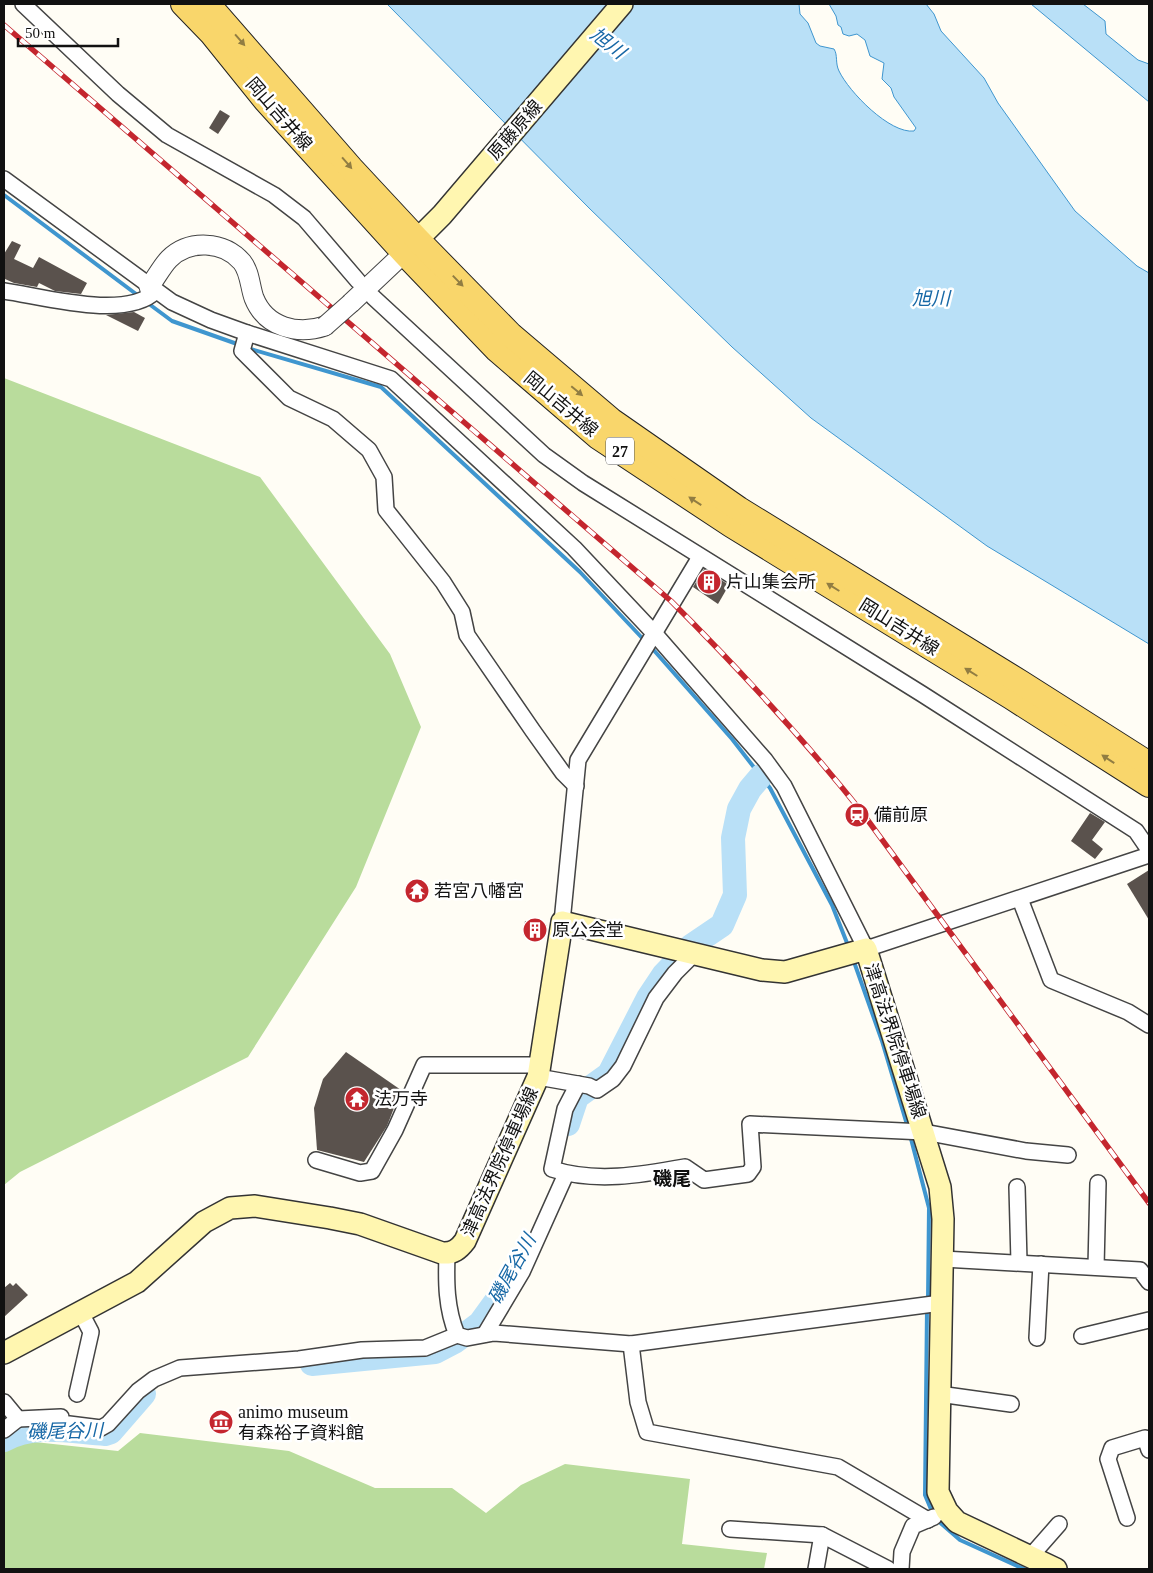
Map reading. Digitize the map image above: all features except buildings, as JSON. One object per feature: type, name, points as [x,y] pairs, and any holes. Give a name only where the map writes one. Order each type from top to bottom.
[{"type":"main road","name":"岡山吉井線","points":[[184,4],[212,34],[266,101],[411,247],[611,420],[739,509],[1020,682],[1149,764]]},
{"type":"main road","name":"岡山吉井線","points":[[208,4],[351,168],[411,247],[497,350],[598,437],[732,525],[1011,696],[1149,786]]},
{"type":"main road","name":"原藤原線","points":[[411,247],[442,215],[622,4]]},
{"type":"main road","name":"津高法界院停車場線","points":[[4,1353],[137,1282],[204,1222],[230,1208],[255,1206],[360,1224],[447,1254],[460,1248],[465,1241],[538,1071],[562,922],[762,970],[785,972],[857,952],[913,1132],[940,1187],[942,1259],[932,1303],[939,1394],[936,1516],[957,1522],[972,1531],[1056,1569]]},
{"type":"street","points":[[24,4],[118,94],[167,135],[274,195],[304,218],[358,281]]},
{"type":"street","points":[[4,178],[152,291],[245,342],[391,379],[554,528],[650,640],[765,760],[784,786],[857,952],[1148,856],[1136,831],[922,694],[583,483],[544,455],[373,297]]},
{"type":"street","points":[[4,291],[72,304],[108,305],[136,303],[152,291],[169,258],[188,247],[211,245],[222,248],[242,262],[260,308],[280,326],[296,330],[312,330],[325,326],[411,247]]},
{"type":"street","points":[[245,342],[288,398],[333,419],[369,450],[384,477],[386,510],[443,582],[462,612],[467,635],[532,731],[563,773],[576,786]]},
{"type":"street","points":[[562,922],[578,760],[700,556]]},
{"type":"street","points":[[1020,899],[1052,980],[1128,1012],[1149,1025]]},
{"type":"street","points":[[316,1160],[360,1173],[372,1171],[395,1130],[424,1065],[538,1071],[597,1090],[618,1072],[656,998],[675,974],[688,952]]},
{"type":"street","points":[[587,1086],[565,1109],[552,1169],[560,1172],[628,1177],[685,1167],[704,1180],[748,1174],[753,1167],[750,1124],[913,1132],[1026,1151],[1068,1154]]},
{"type":"street","points":[[485,1334],[536,1246],[560,1172]]},
{"type":"street","points":[[1096,1267],[1098,1183]]},
{"type":"street","points":[[1017,1187],[1019,1262]]},
{"type":"street","points":[[447,1254],[446,1285],[450,1312],[461,1336]]},
{"type":"street","points":[[942,1259],[1140,1270],[1149,1282]]},
{"type":"street","points":[[1037,1338],[1041,1264]]},
{"type":"street","points":[[4,1430],[18,1419],[61,1417],[61,1423],[101,1428],[108,1424],[138,1390],[154,1378],[180,1368],[299,1359],[362,1350],[425,1348],[461,1336],[494,1333],[631,1344],[932,1303]]},
{"type":"street","points":[[77,1394],[91,1332],[80,1311]]},
{"type":"street","points":[[1082,1336],[1149,1320]]},
{"type":"street","points":[[631,1344],[638,1402],[646,1432],[838,1467],[936,1516]]},
{"type":"street","points":[[939,1394],[1011,1404]]},
{"type":"street","points":[[4,1402],[18,1419]]},
{"type":"street","points":[[1127,1518],[1108,1459],[1112,1448],[1145,1438],[1149,1450]]},
{"type":"street","points":[[901,1569],[902,1552],[913,1526],[936,1516]]},
{"type":"street","points":[[1030,1557],[1059,1524]]},
{"type":"street","points":[[730,1529],[822,1536],[888,1569]]},
{"type":"street","points":[[816,1569],[822,1536]]},
{"type":"green space","points":[[4,378],[260,477],[390,654],[421,727],[356,887],[248,1057],[20,1172],[4,1185]]},
{"type":"green space","points":[[140,1433],[289,1451],[375,1488],[452,1488],[486,1513],[521,1485],[565,1464],[690,1479],[682,1544],[767,1553],[764,1569],[4,1569],[4,1453],[16,1440],[118,1451]]},
{"type":"water","name":"旭川","points":[[387,4],[799,4],[800,14],[808,23],[816,43],[820,46],[834,49],[839,71],[861,100],[882,119],[904,130],[914,131],[916,128],[894,97],[891,88],[882,79],[884,63],[870,56],[865,40],[857,34],[849,36],[843,34],[829,4],[926,4],[934,14],[941,31],[984,78],[998,103],[1075,211],[1137,266],[1149,273],[1149,644],[987,546],[811,418],[732,347],[589,208]]},
{"type":"water","points":[[1031,4],[1083,4],[1105,21],[1106,34],[1138,60],[1149,64],[1149,102]]},
{"type":"waterway","points":[[4,195],[140,297]]},
{"type":"waterway","points":[[145,301],[172,321],[240,345]]},
{"type":"waterway","points":[[247,348],[381,387],[580,572],[644,640]]},
{"type":"waterway","points":[[651,647],[732,739],[770,788],[832,905],[849,948]]},
{"type":"waterway","name":"磯尾谷川","points":[[568,1124],[577,1097],[609,1074],[648,998],[664,974],[691,946],[722,925],[735,895],[733,838],[739,809],[750,789],[761,776]]},
{"type":"waterway","points":[[853,959],[882,1041],[908,1128]]},
{"type":"waterway","points":[[910,1135],[929,1208],[928,1301]]},
{"type":"waterway","name":"磯尾谷川","points":[[312,1364],[435,1352],[456,1341],[480,1323],[509,1283],[514,1272]]},
{"type":"waterway","points":[[927,1308],[925,1495],[933,1514]]},
{"type":"waterway","name":"磯尾谷川","points":[[4,1440],[16,1435],[40,1430],[105,1434],[111,1432],[144,1394]]},
{"type":"waterway","points":[[937,1520],[960,1540],[1024,1569]]},
{"type":"railway","points":[[4,25],[671,601],[696,626],[793,730],[861,811],[1149,1203]]},
{"type":"place","name":"片山集会所","points":[[709,582]]},
{"type":"place","name":"備前原","points":[[857,815]]},
{"type":"place","name":"若宮八幡宮","points":[[417,891]]},
{"type":"place","name":"原公会堂","points":[[535,930]]},
{"type":"place","name":"法万寺","points":[[357,1099]]},
{"type":"place","name":"animo museum 有森裕子資料館","points":[[221,1422]]},
{"type":"district","name":"磯尾","points":[[672,1178]]}]
